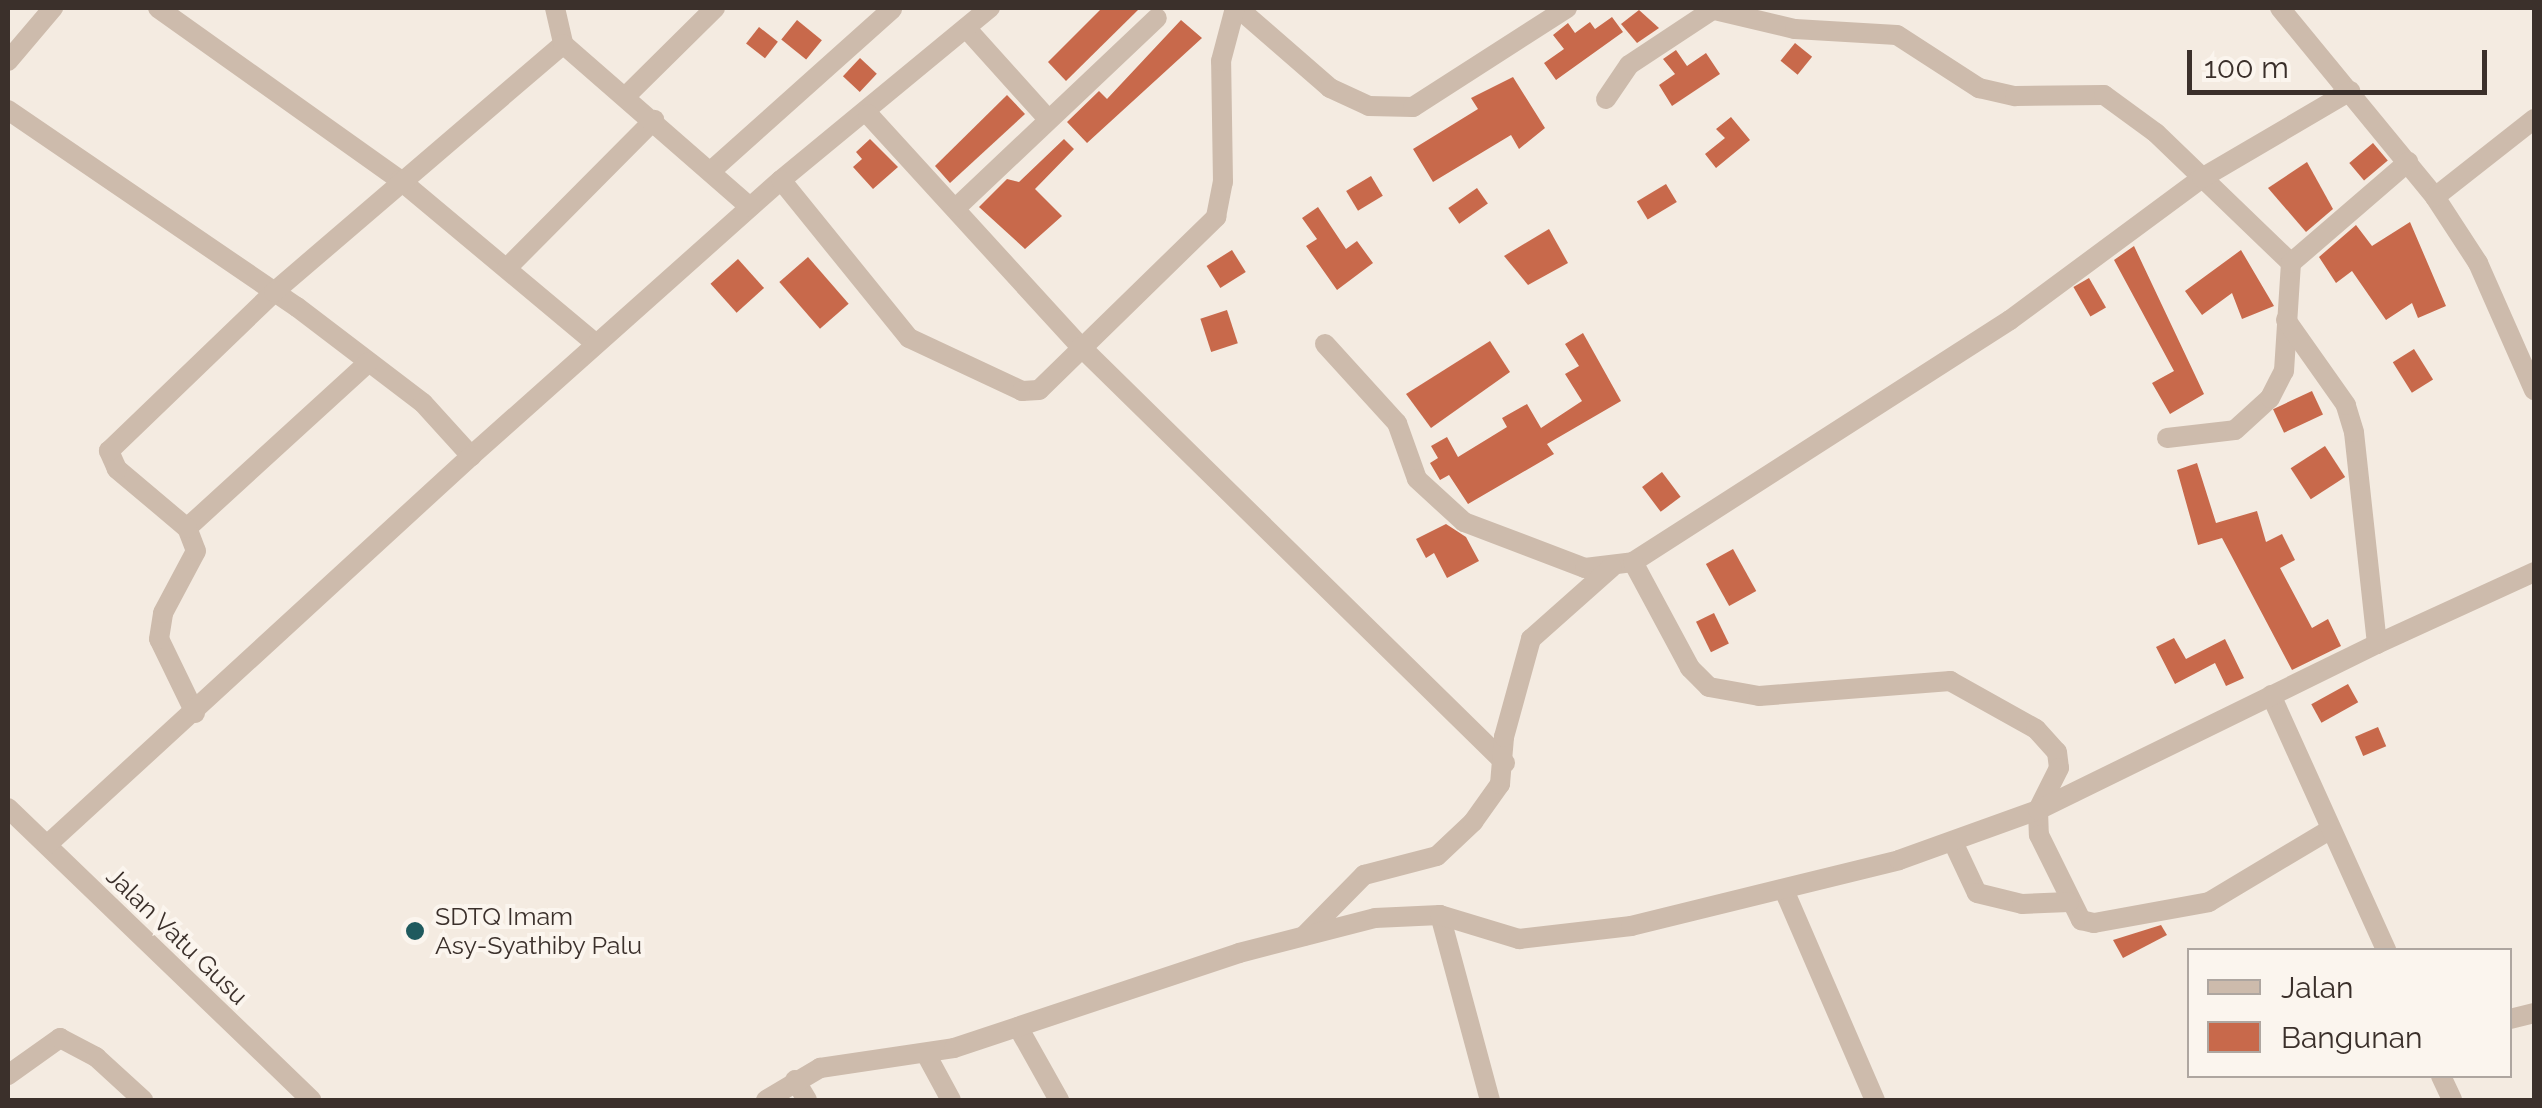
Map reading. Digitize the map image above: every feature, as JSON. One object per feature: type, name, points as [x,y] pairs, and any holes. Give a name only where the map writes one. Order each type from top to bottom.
[{"type":"street","points":[[8,61],[53,8]]},
{"type":"street","points":[[158,8],[400,180],[595,344]]},
{"type":"street","points":[[555,8],[563,44],[626,94],[750,207]]},
{"type":"street","points":[[626,94],[715,8]]},
{"type":"street","points":[[47,845],[595,344],[781,180],[868,114],[990,8]]},
{"type":"street","points":[[781,180],[908,338],[1022,392],[1047,385],[1216,217],[1223,182],[1221,62],[1236,8],[1330,88],[1368,106],[1414,107],[1567,8]]},
{"type":"street","points":[[2280,8],[2435,197],[2478,262],[2534,390]]},
{"type":"street","points":[[711,171],[892,9]]},
{"type":"street","points":[[1606,98],[1629,65],[1709,9],[1795,30],[1897,34],[1966,82],[2016,96],[2104,94],[2123,104],[2291,262]]},
{"type":"street","points":[[956,207],[1156,18]]},
{"type":"street","points":[[966,28],[1048,119]]},
{"type":"street","points":[[194,713],[159,638],[163,612],[196,551],[187,528],[117,469],[109,451],[274,292],[563,44]]},
{"type":"street","points":[[1304,936],[1364,875],[1416,866],[1453,843],[1493,798],[1505,763],[1504,737],[1531,638],[1623,565],[2010,320],[2202,178],[2350,91]]},
{"type":"street","points":[[8,110],[274,292],[424,403],[471,456]]},
{"type":"street","points":[[868,114],[1082,348],[1505,763]]},
{"type":"street","points":[[2435,197],[2534,119]]},
{"type":"street","points":[[507,268],[654,120]]},
{"type":"street","points":[[2167,438],[2236,430],[2250,418],[2284,372],[2291,262],[2408,162]]},
{"type":"street","points":[[2286,320],[2346,405],[2354,432],[2376,644]]},
{"type":"street","points":[[1325,344],[1396,423],[1417,479],[1464,522],[1562,562],[1623,565]]},
{"type":"street","points":[[187,528],[369,362]]},
{"type":"street","points":[[1623,565],[1690,668],[1709,687],[1759,696],[1950,681],[1987,698],[2058,752],[2059,768],[2038,810],[2042,845],[2082,920],[2094,923],[2187,908],[2246,882],[2331,829]]},
{"type":"street","points":[[766,1100],[794,1080],[848,1060],[926,1054],[1304,936],[1374,918],[1440,915],[1518,939],[1631,926],[1784,890],[1953,842],[2038,810],[2376,644],[2534,572]]},
{"type":"street","points":[[2270,695],[2385,948]]},
{"type":"street","name":"Jalan Vatu Gusu","points":[[8,808],[311,1100]]},
{"type":"street","points":[[1953,842],[1977,894],[2022,904],[2069,902]]},
{"type":"street","points":[[1784,890],[1875,1100]]},
{"type":"street","points":[[1440,915],[1490,1100]]},
{"type":"street","points":[[1018,1026],[1059,1100]]},
{"type":"street","points":[[8,1076],[60,1038],[96,1058],[143,1100]]},
{"type":"street","points":[[926,1054],[951,1100]]},
{"type":"street","points":[[794,1080],[807,1100]]},
{"type":"building","points":[[1102,8],[1140,8],[1066,81],[1048,62]]},
{"type":"building","points":[[1639,10],[1659,28],[1637,43],[1621,24]]},
{"type":"building","points":[[1612,17],[1623,32],[1556,80],[1544,63],[1564,49],[1553,35],[1568,23],[1575,33],[1590,22],[1595,29]]},
{"type":"building","points":[[797,20],[822,40],[806,60],[781,39]]},
{"type":"building","points":[[1181,20],[1202,38],[1087,143],[1067,122],[1099,91],[1107,99]]},
{"type":"building","points":[[759,27],[778,42],[765,58],[746,44]]},
{"type":"building","points":[[1795,43],[1812,57],[1798,75],[1781,61]]},
{"type":"building","points":[[1676,50],[1687,66],[1706,53],[1720,74],[1672,106],[1659,85],[1675,74],[1663,59]]},
{"type":"building","points":[[860,58],[877,74],[860,92],[843,76]]},
{"type":"building","points":[[1513,77],[1545,128],[1519,149],[1511,135],[1433,182],[1413,149],[1478,109],[1471,98]]},
{"type":"building","points":[[1007,95],[1025,114],[950,183],[935,166]]},
{"type":"building","points":[[1731,117],[1750,140],[1716,168],[1705,154],[1725,138],[1716,129]]},
{"type":"building","points":[[870,139],[898,167],[873,189],[853,167],[862,159],[856,152]]},
{"type":"building","points":[[1064,139],[1074,149],[1035,189],[1062,216],[1025,249],[979,207],[1007,179],[1019,182]]},
{"type":"building","points":[[2373,143],[2388,161],[2364,181],[2349,163]]},
{"type":"building","points":[[2307,162],[2333,209],[2306,232],[2268,188]]},
{"type":"building","points":[[1371,176],[1383,196],[1358,211],[1346,191]]},
{"type":"building","points":[[1666,184],[1677,202],[1648,220],[1637,202]]},
{"type":"building","points":[[1477,188],[1488,204],[1459,224],[1448,208]]},
{"type":"building","points":[[1318,207],[1346,249],[1357,241],[1373,263],[1337,290],[1306,246],[1317,239],[1302,218]]},
{"type":"building","points":[[2410,222],[2446,306],[2418,318],[2412,303],[2386,320],[2352,271],[2336,283],[2319,257],[2356,225],[2372,246]]},
{"type":"building","points":[[1549,229],[1568,263],[1528,285],[1504,256]]},
{"type":"building","points":[[2134,246],[2204,394],[2170,414],[2152,383],[2174,371],[2114,260]]},
{"type":"building","points":[[1232,250],[1246,272],[1220,288],[1207,266]]},
{"type":"building","points":[[2241,250],[2274,306],[2242,319],[2232,293],[2202,315],[2185,291]]},
{"type":"building","points":[[808,257],[849,304],[820,329],[779,282]]},
{"type":"building","points":[[738,259],[764,288],[737,313],[711,284]]},
{"type":"building","points":[[2089,278],[2106,307],[2090,316],[2073,287]]},
{"type":"building","points":[[1227,310],[1238,343],[1211,352],[1200,319]]},
{"type":"building","points":[[1583,333],[1621,401],[1547,444],[1554,454],[1468,504],[1449,475],[1440,480],[1430,463],[1438,458],[1431,446],[1447,437],[1458,457],[1507,427],[1502,418],[1527,404],[1541,428],[1582,401],[1565,374],[1579,366],[1565,344]]},
{"type":"building","points":[[1490,341],[1510,372],[1431,428],[1406,394]]},
{"type":"building","points":[[2414,349],[2433,380],[2412,393],[2393,362]]},
{"type":"building","points":[[2312,391],[2323,415],[2284,433],[2273,409]]},
{"type":"building","points":[[2325,446],[2345,477],[2311,499],[2291,468]]},
{"type":"building","points":[[2197,463],[2216,523],[2257,511],[2266,542],[2282,534],[2295,560],[2280,568],[2312,628],[2328,619],[2341,646],[2292,670],[2222,538],[2198,545],[2177,470]]},
{"type":"building","points":[[1662,472],[1681,497],[1661,512],[1642,487]]},
{"type":"building","points":[[1446,524],[1466,537],[1479,561],[1447,578],[1434,553],[1426,558],[1416,539]]},
{"type":"building","points":[[1733,549],[1756,591],[1729,606],[1706,564]]},
{"type":"building","points":[[1714,613],[1729,644],[1711,652],[1696,622]]},
{"type":"building","points":[[2174,638],[2186,659],[2225,639],[2244,678],[2226,686],[2215,663],[2175,684],[2156,647]]},
{"type":"building","points":[[2348,684],[2358,702],[2321,723],[2311,704]]},
{"type":"building","points":[[2378,727],[2386,746],[2363,756],[2355,737]]},
{"type":"building","points":[[2161,925],[2167,935],[2123,958],[2113,940]]},
{"type":"place","name":"SDTQ Imam Asy-Syathiby Palu","points":[[415,931]]}]
